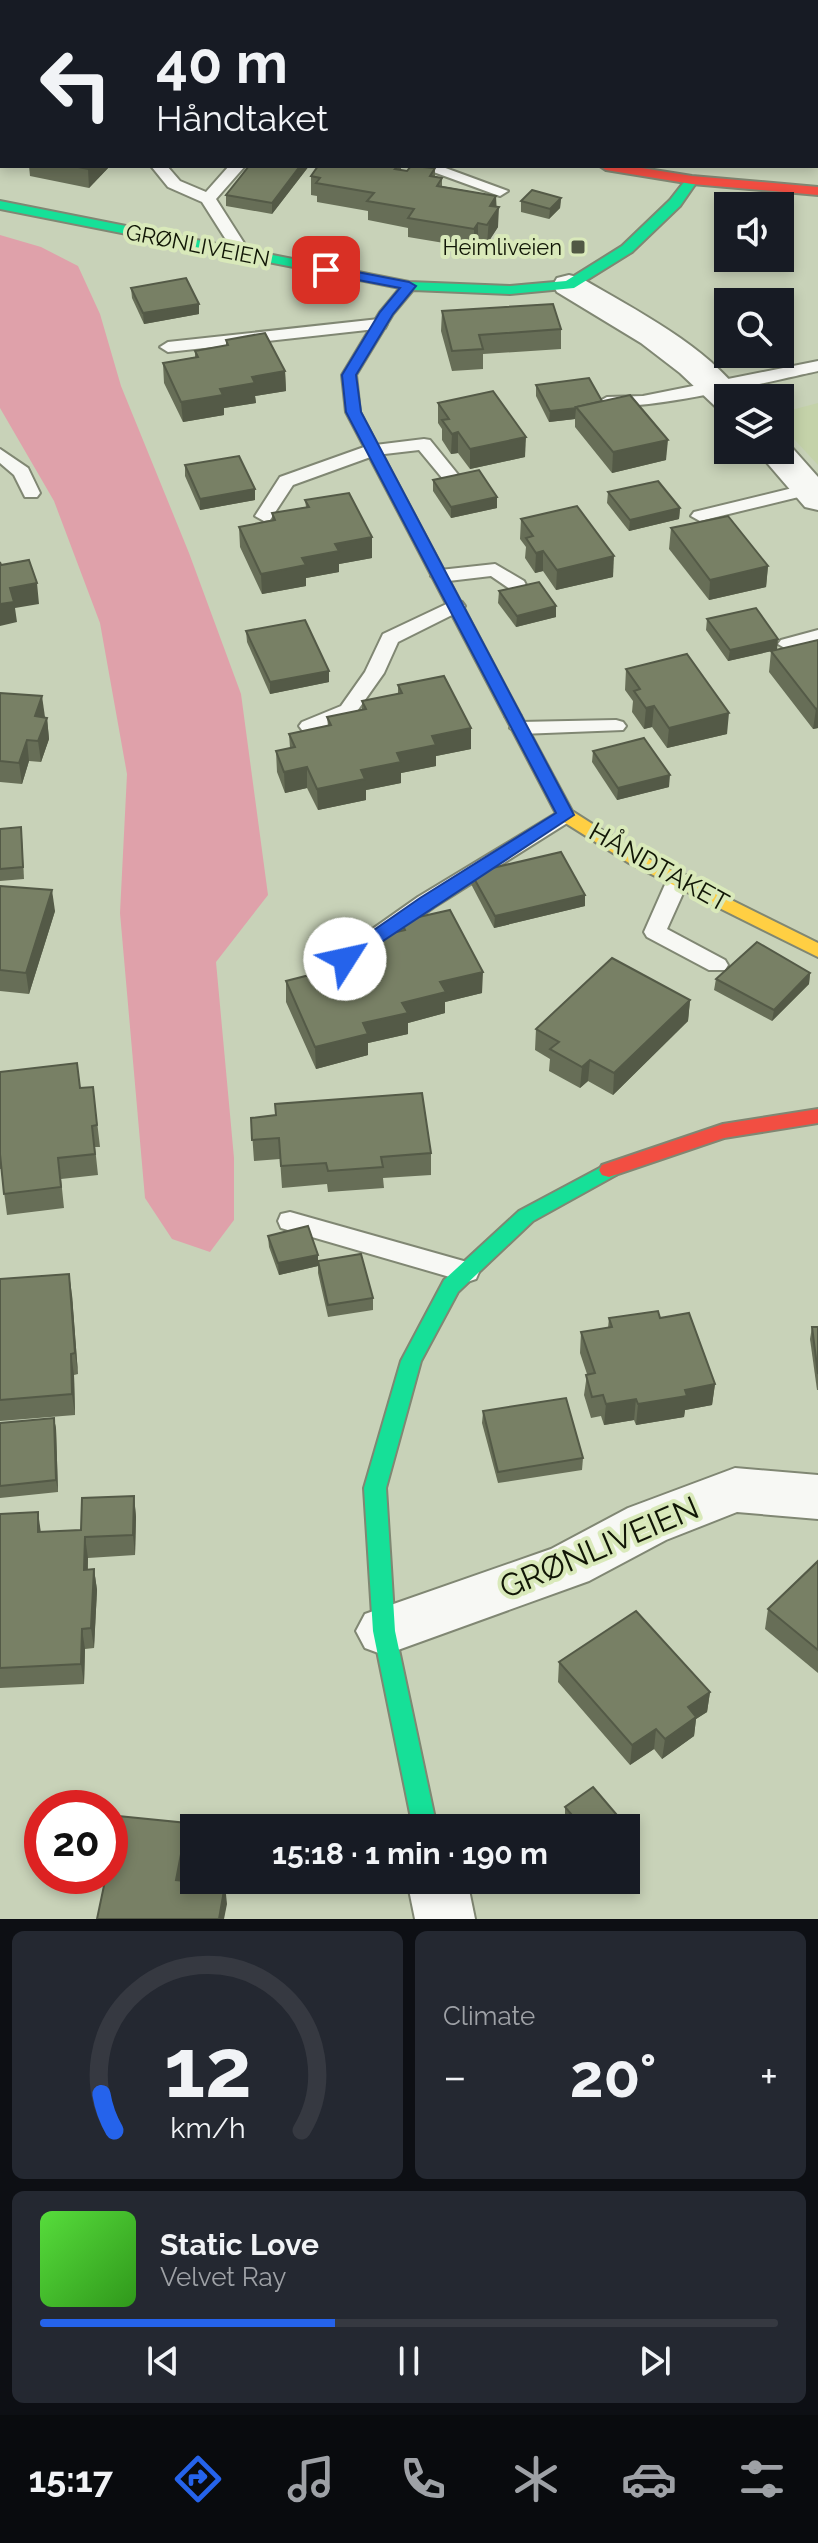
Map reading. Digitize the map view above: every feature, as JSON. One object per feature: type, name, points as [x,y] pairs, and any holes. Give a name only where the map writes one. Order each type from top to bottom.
[{"type":"street","points":[[618,168],[692,180],[818,191]]},
{"type":"street","name":"GRØNLIVEIEN","points":[[0,205],[409,286],[510,290],[569,285],[627,249],[675,203],[692,180]]},
{"type":"street","points":[[569,285],[669,346],[714,386]]},
{"type":"street","name":"HÅNDTAKET","points":[[409,286],[379,324],[349,375],[353,412],[565,815],[635,859],[818,951]]},
{"type":"street","points":[[786,464],[813,494]]},
{"type":"street","points":[[422,1814],[384,1631],[375,1488],[411,1361],[451,1286],[526,1216],[619,1165],[723,1131],[818,1116]]},
{"type":"street","name":"GRØNLIVEIEN","points":[[384,1631],[570,1565],[647,1524],[735,1490],[818,1497]]},
{"type":"street","points":[[440,1894],[445,1919]]},
{"type":"lane","points":[[161,168],[174,184],[208,199],[243,254]]},
{"type":"lane","points":[[208,199],[235,168]]},
{"type":"lane","points":[[431,168],[500,191]]},
{"type":"lane","points":[[168,347],[379,324]]},
{"type":"lane","points":[[754,384],[818,366]]},
{"type":"lane","points":[[597,403],[714,394]]},
{"type":"lane","points":[[264,516],[286,481],[373,450],[424,444],[454,481]]},
{"type":"lane","points":[[0,454],[22,472],[31,493]]},
{"type":"lane","points":[[700,516],[813,494]]},
{"type":"lane","points":[[440,576],[495,570],[517,585]]},
{"type":"lane","points":[[309,726],[348,710],[374,673],[390,638],[455,606]]},
{"type":"lane","points":[[788,644],[818,636]]},
{"type":"lane","points":[[520,728],[616,726]]},
{"type":"lane","points":[[345,959],[426,902],[565,815]]},
{"type":"lane","points":[[678,880],[655,932],[717,965]]},
{"type":"lane","points":[[290,1221],[467,1272]]},
{"type":"shaded area","points":[[0,235],[41,247],[78,266],[100,314],[121,386],[189,553],[241,694],[268,895],[216,962],[234,1158],[234,1220],[210,1252],[172,1239],[145,1198],[120,913],[127,774],[100,623],[54,501],[0,408]]},
{"type":"shaded area","points":[[818,403],[818,465],[794,439],[794,409]]},
{"type":"building","points":[[247,168],[298,168],[272,203],[226,195]]},
{"type":"building","points":[[317,168],[396,168],[407,171],[409,168],[435,168],[430,176],[442,178],[437,186],[496,196],[490,206],[499,207],[487,225],[478,223],[474,229],[408,218],[414,209],[367,201],[374,193],[316,183],[320,178],[311,176]]},
{"type":"building","points":[[532,190],[561,198],[550,209],[521,201]]},
{"type":"building","points":[[186,278],[199,304],[143,313],[131,288]]},
{"type":"building","points":[[553,304],[561,329],[479,335],[483,349],[452,351],[442,311]]},
{"type":"building","points":[[265,333],[285,371],[252,377],[255,383],[220,389],[223,395],[181,402],[163,363],[198,357],[195,351],[228,345],[226,340]]},
{"type":"building","points":[[589,378],[602,401],[577,408],[550,411],[536,385]]},
{"type":"building","points":[[493,391],[526,437],[470,449],[458,432],[452,434],[442,420],[449,419],[438,403]]},
{"type":"building","points":[[630,395],[668,440],[613,452],[576,407]]},
{"type":"building","points":[[239,456],[255,489],[200,499],[185,465]]},
{"type":"building","points":[[479,470],[497,497],[451,507],[433,480]]},
{"type":"building","points":[[658,481],[680,508],[630,520],[608,492]]},
{"type":"building","points":[[349,493],[372,537],[335,544],[339,551],[302,558],[306,565],[261,574],[239,527],[275,520],[272,513],[309,507],[305,500]]},
{"type":"building","points":[[577,506],[614,556],[557,570],[543,551],[536,553],[526,538],[533,536],[521,519]]},
{"type":"building","points":[[728,516],[768,566],[710,580],[671,528]]},
{"type":"building","points":[[29,560],[37,583],[10,588],[14,602],[0,604],[0,562],[1,565]]},
{"type":"building","points":[[539,582],[556,606],[517,616],[499,591]]},
{"type":"building","points":[[756,608],[778,639],[730,650],[707,619]]},
{"type":"building","points":[[305,620],[329,671],[270,682],[246,631]]},
{"type":"building","points":[[818,640],[818,708],[816,709],[771,651]]},
{"type":"building","points":[[687,654],[729,713],[669,728],[654,706],[646,708],[634,691],[640,689],[626,669]]},
{"type":"building","points":[[444,676],[471,728],[432,736],[436,745],[397,753],[401,762],[361,770],[365,779],[317,789],[307,767],[284,772],[276,751],[295,747],[289,734],[331,725],[327,717],[366,709],[362,701],[402,693],[398,685]]},
{"type":"building","points":[[0,693],[42,696],[35,716],[47,718],[38,741],[27,740],[19,763],[0,761]]},
{"type":"building","points":[[644,738],[670,775],[618,788],[593,751]]},
{"type":"building","points":[[21,827],[23,867],[0,869],[0,829]]},
{"type":"building","points":[[561,852],[585,895],[495,916],[471,873]]},
{"type":"building","points":[[0,886],[52,890],[26,973],[0,970]]},
{"type":"building","points":[[450,910],[483,972],[440,982],[446,992],[402,1003],[408,1013],[363,1023],[368,1034],[315,1047],[286,981],[329,970],[324,961],[367,951],[362,940],[405,930],[401,921]]},
{"type":"building","points":[[757,942],[810,973],[774,1010],[716,979]]},
{"type":"building","points":[[612,958],[690,1000],[614,1073],[590,1060],[582,1067],[550,1049],[559,1042],[536,1029]]},
{"type":"building","points":[[77,1063],[80,1088],[93,1087],[97,1125],[92,1126],[95,1154],[58,1158],[61,1187],[4,1194],[0,1154],[0,1072]]},
{"type":"building","points":[[422,1093],[431,1153],[381,1157],[383,1167],[328,1171],[326,1163],[281,1166],[279,1138],[252,1140],[251,1118],[276,1115],[275,1104]]},
{"type":"building","points":[[308,1226],[318,1255],[278,1263],[268,1236]]},
{"type":"building","points":[[361,1254],[373,1298],[328,1305],[318,1261]]},
{"type":"building","points":[[69,1274],[75,1353],[71,1354],[72,1394],[0,1400],[0,1279]]},
{"type":"building","points":[[658,1311],[660,1318],[689,1313],[715,1384],[685,1390],[687,1396],[638,1404],[636,1399],[606,1404],[603,1395],[592,1397],[586,1375],[595,1373],[581,1332],[612,1327],[609,1318]]},
{"type":"building","points":[[812,1327],[818,1327],[818,1374]]},
{"type":"building","points":[[566,1398],[583,1458],[498,1472],[483,1411]]},
{"type":"building","points":[[54,1418],[56,1480],[0,1486],[0,1423]]},
{"type":"building","points":[[134,1496],[133,1535],[85,1537],[84,1570],[94,1569],[91,1628],[82,1629],[81,1664],[0,1668],[0,1514],[38,1512],[38,1532],[81,1530],[82,1498]]},
{"type":"building","points":[[818,1561],[818,1650],[768,1609]]},
{"type":"building","points":[[636,1611],[710,1692],[688,1707],[696,1717],[665,1739],[656,1729],[632,1745],[559,1662]]},
{"type":"building","points":[[593,1787],[616,1814],[571,1814],[565,1807]]},
{"type":"building","points":[[128,1817],[180,1822],[180,1859],[176,1880],[180,1880],[180,1894],[223,1894],[219,1919],[97,1919],[102,1894],[128,1894]]},
{"type":"traffic: fast","points":[[0,205],[409,286],[510,290],[569,285],[627,249],[675,203],[692,180]]},
{"type":"traffic: fast","points":[[409,286],[387,312],[349,375],[353,412],[513,716]]},
{"type":"traffic: fast","points":[[422,1814],[384,1631],[375,1488],[411,1361],[451,1286],[526,1216],[609,1170]]},
{"type":"traffic: slow","points":[[513,716],[565,815],[635,859],[818,951]]},
{"type":"traffic: jam","points":[[618,168],[692,180],[818,191]]},
{"type":"traffic: jam","points":[[609,1170],[723,1131],[818,1116]]},
{"type":"place","name":"Heimliveien","points":[[578,247]]},
{"type":"route","points":[[326,270],[409,286],[387,312],[349,375],[353,412],[565,815],[426,902],[345,959]]}]
